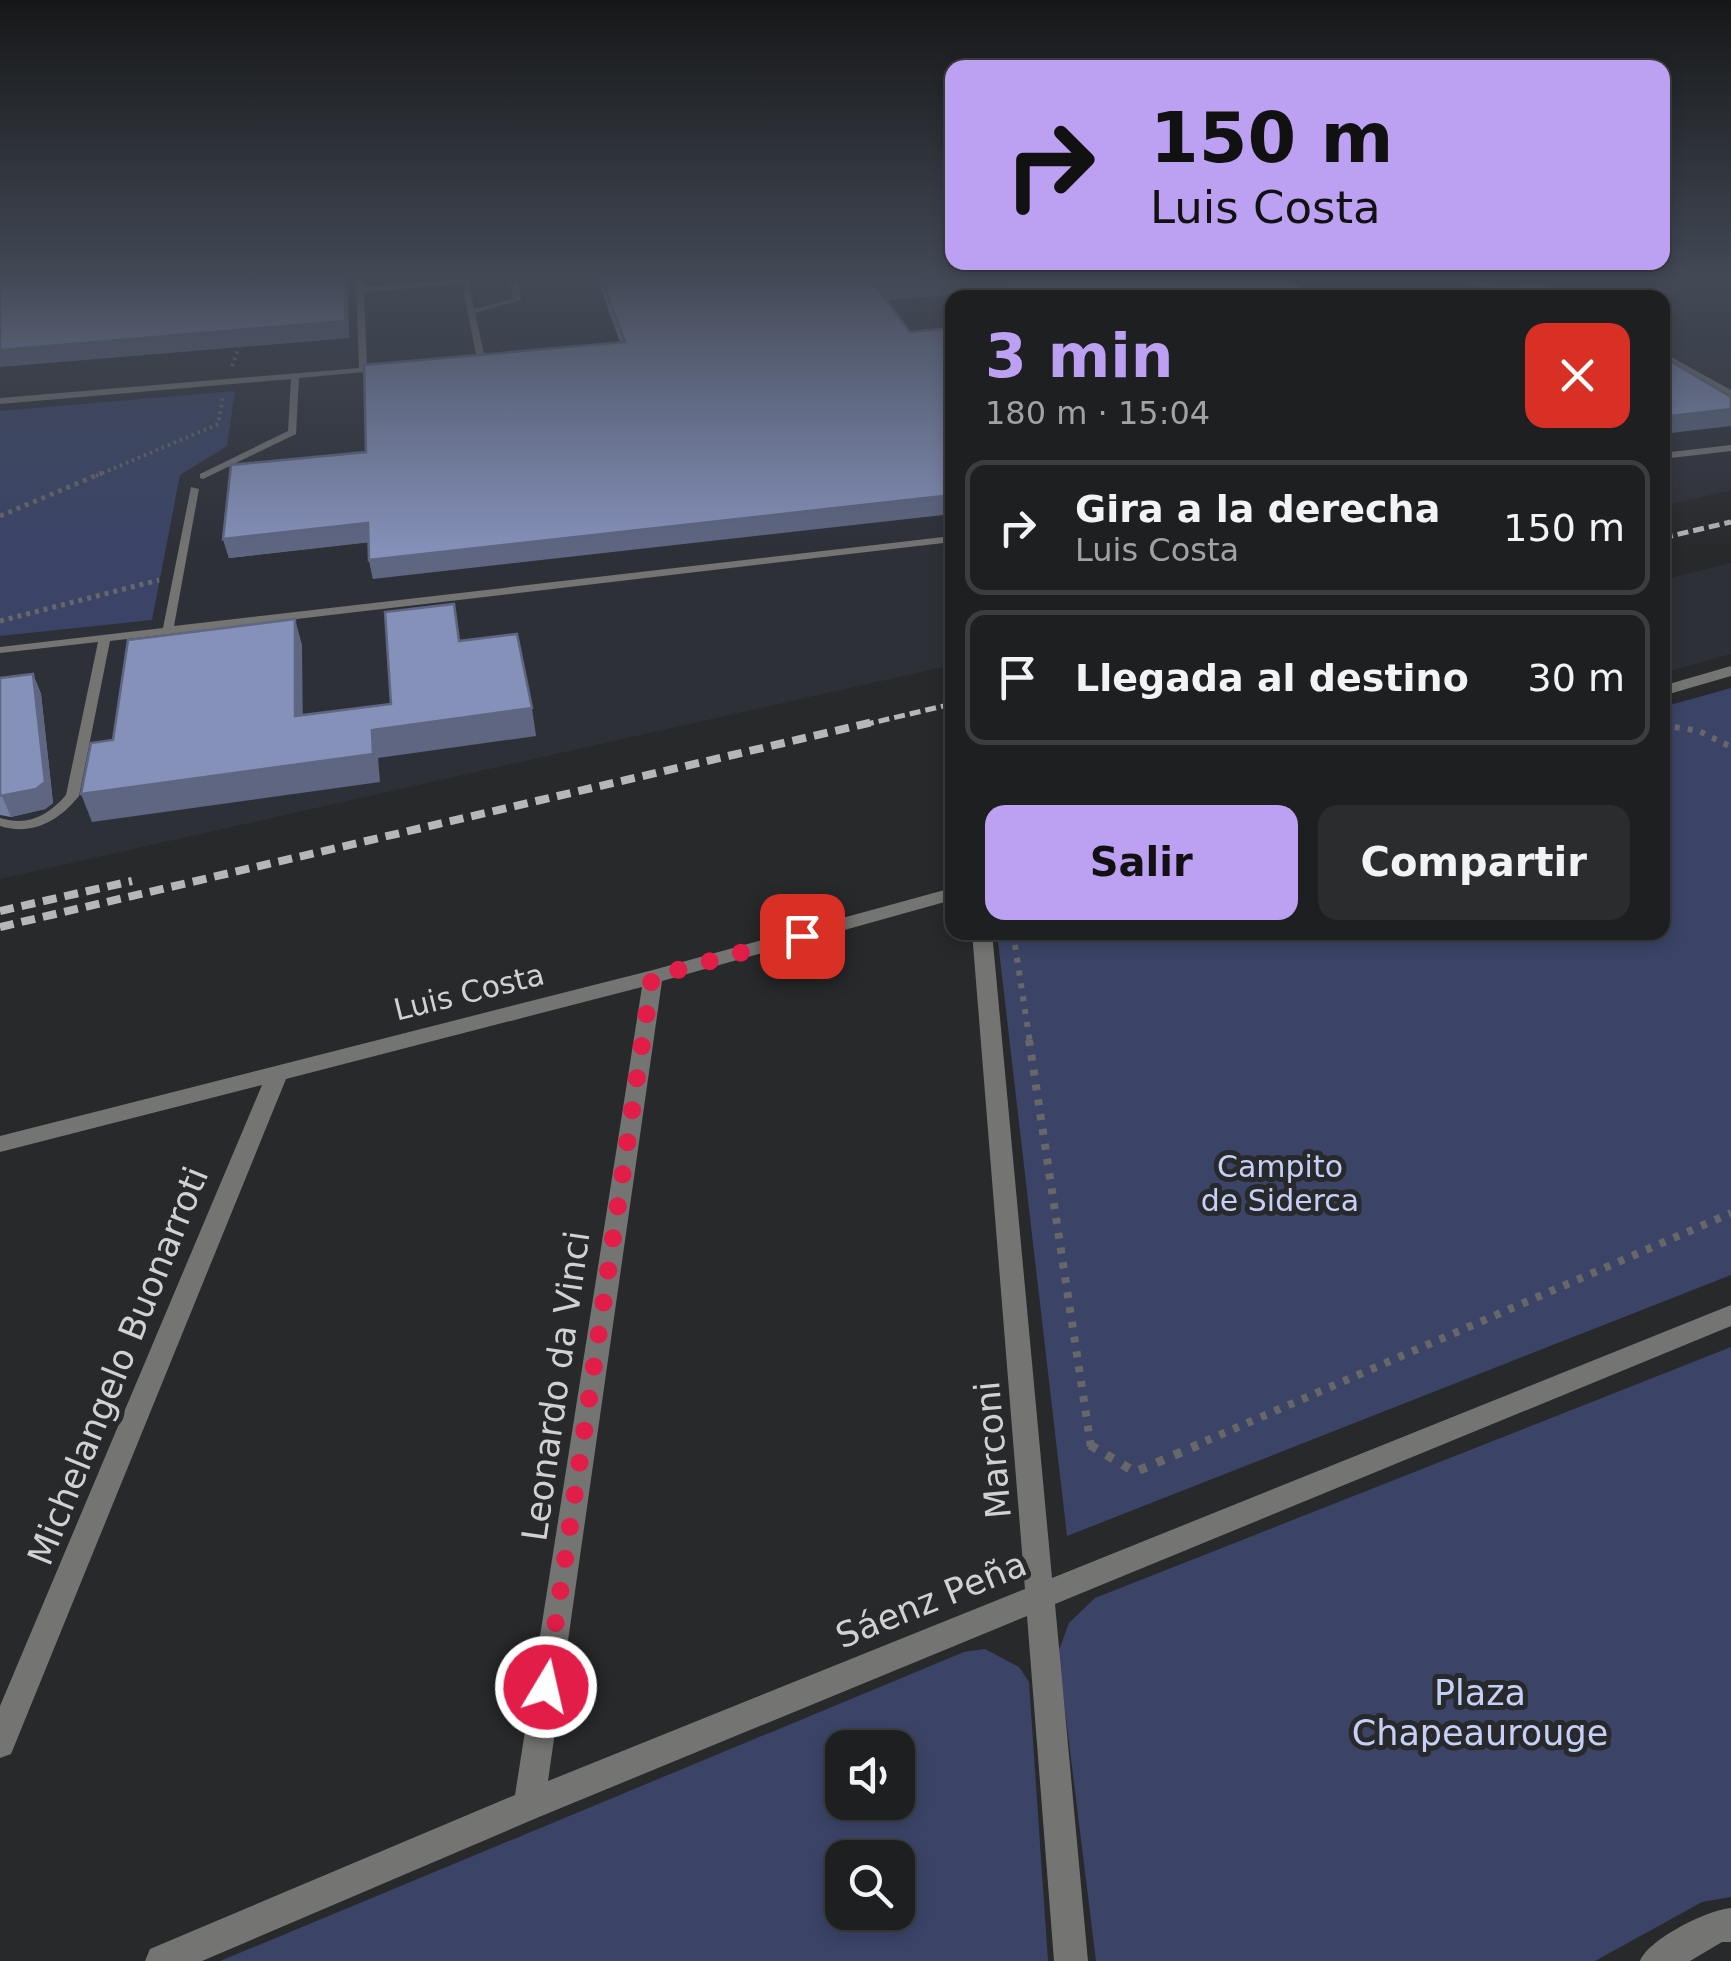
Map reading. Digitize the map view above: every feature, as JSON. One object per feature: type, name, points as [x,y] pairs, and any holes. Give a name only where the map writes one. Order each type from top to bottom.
[{"type":"street","points":[[1670,689],[1731,672]]},
{"type":"street","name":"Luis Costa","points":[[0,1144],[652,977],[945,896]]},
{"type":"street","name":"Marconi","points":[[983,940],[1072,1961]]},
{"type":"street","name":"Leonardo da Vinci","points":[[529,1805],[652,977]]},
{"type":"street","name":"Michelangelo Buonarroti","points":[[0,1743],[278,1071]]},
{"type":"street","name":"Sáenz Peña","points":[[162,1961],[529,1805],[1731,1315]]},
{"type":"street","points":[[1657,1961],[1718,1926],[1731,1924]]},
{"type":"lane","points":[[0,401],[368,370]]},
{"type":"lane","points":[[1689,370],[1731,394]]},
{"type":"lane","points":[[203,476],[293,432],[295,376]]},
{"type":"lane","points":[[1670,455],[1731,448]]},
{"type":"lane","points":[[168,630],[194,489]]},
{"type":"lane","points":[[0,650],[945,540]]},
{"type":"lane","points":[[0,822],[25,825],[48,819],[62,810],[72,796],[105,638]]},
{"type":"path","points":[[0,516],[218,424],[231,370]]},
{"type":"path","points":[[0,621],[178,575]]},
{"type":"path","points":[[1670,726],[1699,731],[1731,748]]},
{"type":"path","points":[[1014,940],[1091,1448],[1135,1472],[1731,1213]]},
{"type":"shaded area","points":[[0,370],[945,370],[945,667],[0,879]]},
{"type":"shaded area","points":[[1670,370],[1731,370],[1731,490],[1670,504]]},
{"type":"shaded area","points":[[1731,563],[1731,654],[1670,671],[1670,578]]},
{"type":"green space","points":[[235,391],[227,446],[180,475],[152,620],[0,636],[0,411]]},
{"type":"green space","name":"Campito de Siderca","points":[[1731,688],[1731,1275],[1067,1536],[998,940],[1670,940],[1670,705]]},
{"type":"green space","name":"Plaza Chapeaurouge","points":[[1731,1347],[1731,1897],[1702,1902],[1595,1961],[1096,1961],[1058,1653],[1069,1623],[1095,1598]]},
{"type":"green space","points":[[985,1649],[1019,1667],[1029,1682],[1048,1961],[220,1961],[964,1652]]},
{"type":"building","points":[[364,370],[945,370],[945,496],[369,560],[368,523],[223,539],[231,465],[366,452]]},
{"type":"building","points":[[1670,370],[1685,370],[1731,397],[1731,409],[1670,416]]},
{"type":"building","points":[[454,604],[459,641],[517,634],[532,708],[372,730],[373,754],[81,794],[91,743],[113,740],[128,640],[295,619],[295,716],[391,704],[385,612]]},
{"type":"building","points":[[33,674],[45,782],[36,789],[0,796],[0,678]]},
{"type":"railway","points":[[1670,536],[1731,522]]},
{"type":"railway","points":[[863,725],[945,706]]},
{"type":"railway","points":[[0,927],[873,722]]},
{"type":"railway","points":[[0,911],[132,881]]},
{"type":"route","points":[[546,1687],[652,977],[802,936]]}]
